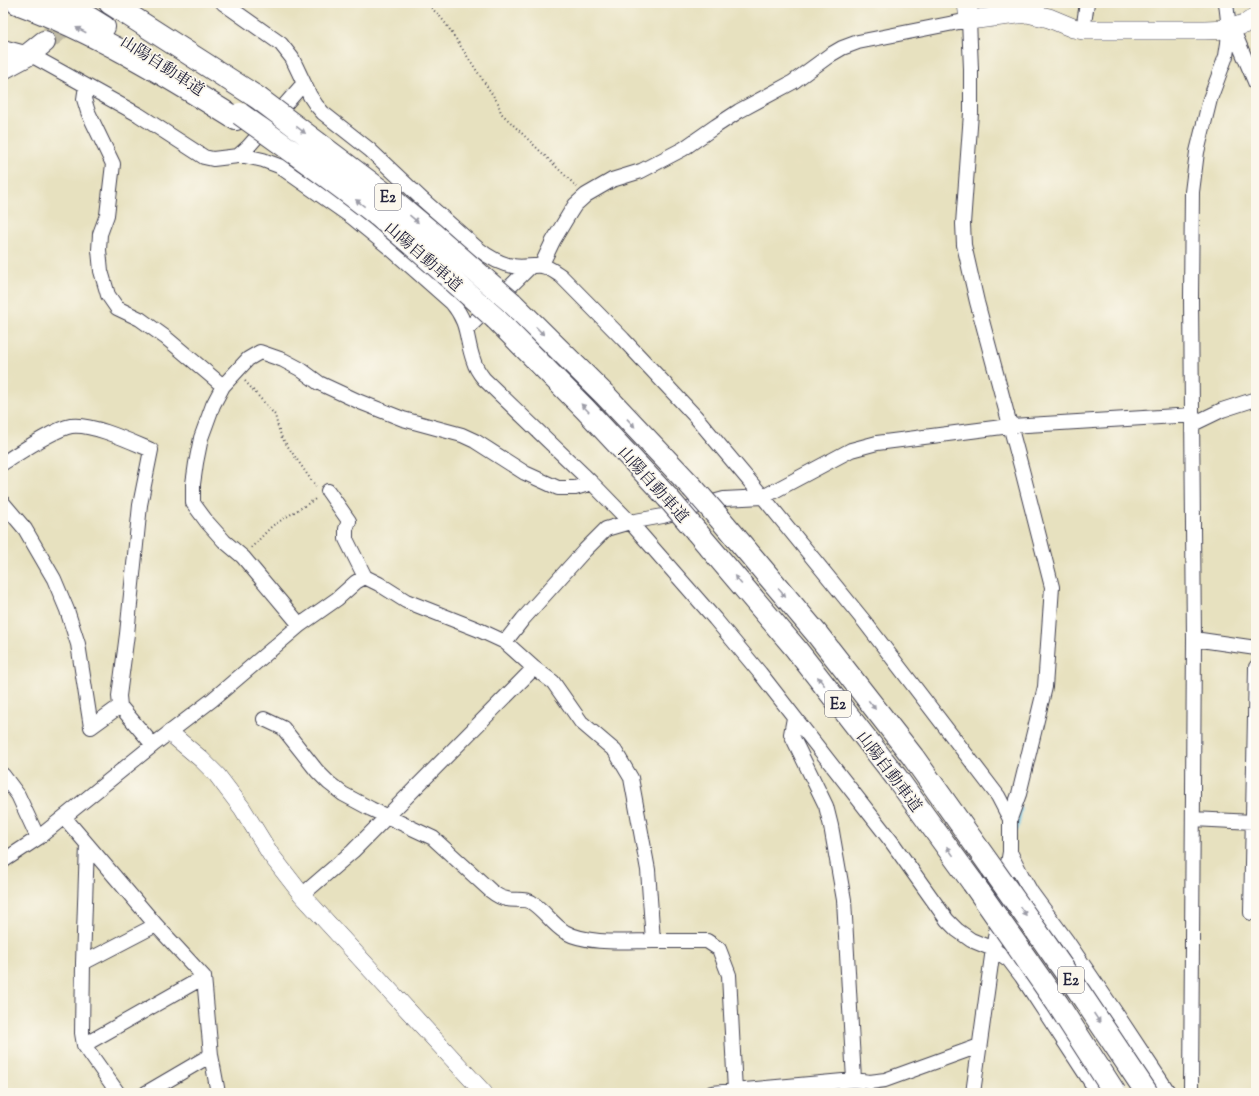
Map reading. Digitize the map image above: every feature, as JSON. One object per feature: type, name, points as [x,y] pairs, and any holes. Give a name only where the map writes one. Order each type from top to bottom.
[{"type":"main road","points":[[18,3],[73,26],[153,67],[238,117]]},
{"type":"main road","name":"山陽自動車道","points":[[65,3],[108,29],[324,175],[376,215],[496,319],[585,409],[668,498],[796,649],[896,777],[973,883],[1057,1003],[1115,1093]]},
{"type":"main road","name":"山陽自動車道","points":[[110,3],[258,98],[388,196],[512,304],[605,395],[721,520],[817,634],[908,751],[1076,987],[1147,1093]]},
{"type":"main road","points":[[134,3],[258,98]]},
{"type":"main road","points":[[971,16],[1027,13],[1049,18],[1073,28],[1083,30],[1232,30],[1256,17]]},
{"type":"main road","points":[[3,68],[36,48]]},
{"type":"street","points":[[223,3],[281,44],[292,58],[316,105],[323,113],[370,150],[477,248],[504,264],[514,267],[535,266],[552,269],[561,276],[618,334],[694,416],[763,496],[864,621],[998,796],[1010,819]]},
{"type":"street","points":[[1083,30],[1087,3]]},
{"type":"street","points":[[1226,3],[1232,30],[1236,36],[1256,84]]},
{"type":"street","points":[[467,329],[535,266],[553,242],[575,205],[586,195],[612,180],[641,171],[683,149],[739,111],[793,82],[842,48],[858,42],[971,16],[971,113],[963,224],[964,245],[977,302],[1013,426],[1052,587],[1044,687],[1019,794],[1010,819],[1010,852],[993,949],[973,1093]]},
{"type":"street","points":[[1191,1093],[1194,639],[1192,192],[1197,152],[1210,99],[1226,56],[1232,30]]},
{"type":"street","points":[[3,47],[36,48],[86,86],[139,115],[204,157],[213,159],[238,156],[263,160],[278,166],[353,218],[391,249],[452,303],[460,314],[467,329],[474,363],[484,379],[592,483],[630,522],[715,619],[760,673],[891,841],[947,920],[957,930],[972,940],[993,949],[1009,960],[1022,977],[1098,1093]]},
{"type":"street","points":[[238,156],[248,147],[304,83]]},
{"type":"street","points":[[86,86],[84,99],[88,112],[113,164],[107,215],[100,234],[99,242],[99,258],[108,295],[117,308],[140,319],[165,337],[223,386]]},
{"type":"street","points":[[300,625],[243,557],[224,541],[207,522],[193,502],[193,484],[196,463],[202,438],[213,405],[223,386],[248,359],[260,352],[283,360],[300,369],[319,383],[360,402],[403,419],[462,435],[475,441],[525,473],[558,488],[575,488],[592,483]]},
{"type":"street","points":[[505,642],[533,608],[606,529],[630,522],[663,516],[724,499],[763,496],[851,450],[877,443],[1013,426],[1193,420],[1256,399]]},
{"type":"street","points":[[3,463],[61,429],[72,426],[112,434],[151,450],[140,505],[119,696],[120,706],[153,745]]},
{"type":"street","points":[[328,491],[349,522],[346,529],[346,539],[365,577],[406,601],[477,629],[505,642],[534,668],[553,682],[581,722],[615,751],[631,778],[648,870],[653,941]]},
{"type":"street","points":[[3,503],[24,529],[54,578],[67,610],[78,644],[91,727],[120,706]]},
{"type":"street","points":[[3,861],[38,838],[153,745],[212,700],[300,625],[337,599],[356,582],[365,577]]},
{"type":"street","points":[[1194,639],[1256,648]]},
{"type":"street","points":[[1251,913],[1256,667]]},
{"type":"street","points":[[302,895],[354,851],[534,668]]},
{"type":"street","points":[[794,718],[791,734],[826,806],[844,900],[854,1080]]},
{"type":"street","points":[[264,719],[283,728],[317,771],[343,794],[433,838],[499,897],[508,900],[529,901],[537,906],[556,926],[566,933],[580,938],[593,940],[708,941],[719,949],[729,975],[735,1091]]},
{"type":"street","points":[[170,733],[201,759],[217,775],[242,808],[270,856],[302,895],[484,1093]]},
{"type":"street","points":[[3,774],[18,796],[38,838]]},
{"type":"street","points":[[64,817],[156,925],[204,977],[211,1055],[218,1093]]},
{"type":"street","points":[[1193,819],[1253,822]]},
{"type":"street","points":[[87,844],[82,1033],[84,1045],[118,1093]]},
{"type":"street","points":[[1010,852],[1031,892],[1097,984],[1168,1093]]},
{"type":"street","points":[[83,963],[156,925]]},
{"type":"street","points":[[84,1045],[204,977]]},
{"type":"street","points":[[712,1093],[854,1080],[870,1082],[885,1080],[979,1046]]},
{"type":"street","points":[[146,1093],[211,1055]]},
{"type":"path","points":[[425,3],[438,14],[466,53],[496,99],[501,113],[586,195]]},
{"type":"path","points":[[237,372],[275,415],[282,438],[320,492],[328,491]]},
{"type":"path","points":[[243,557],[272,526],[328,491]]},
{"type":"waterway","points":[[1233,8],[1235,22]]},
{"type":"waterway","points":[[1017,829],[1021,809]]},
{"type":"tunnel","points":[[44,42],[91,3]]}]
